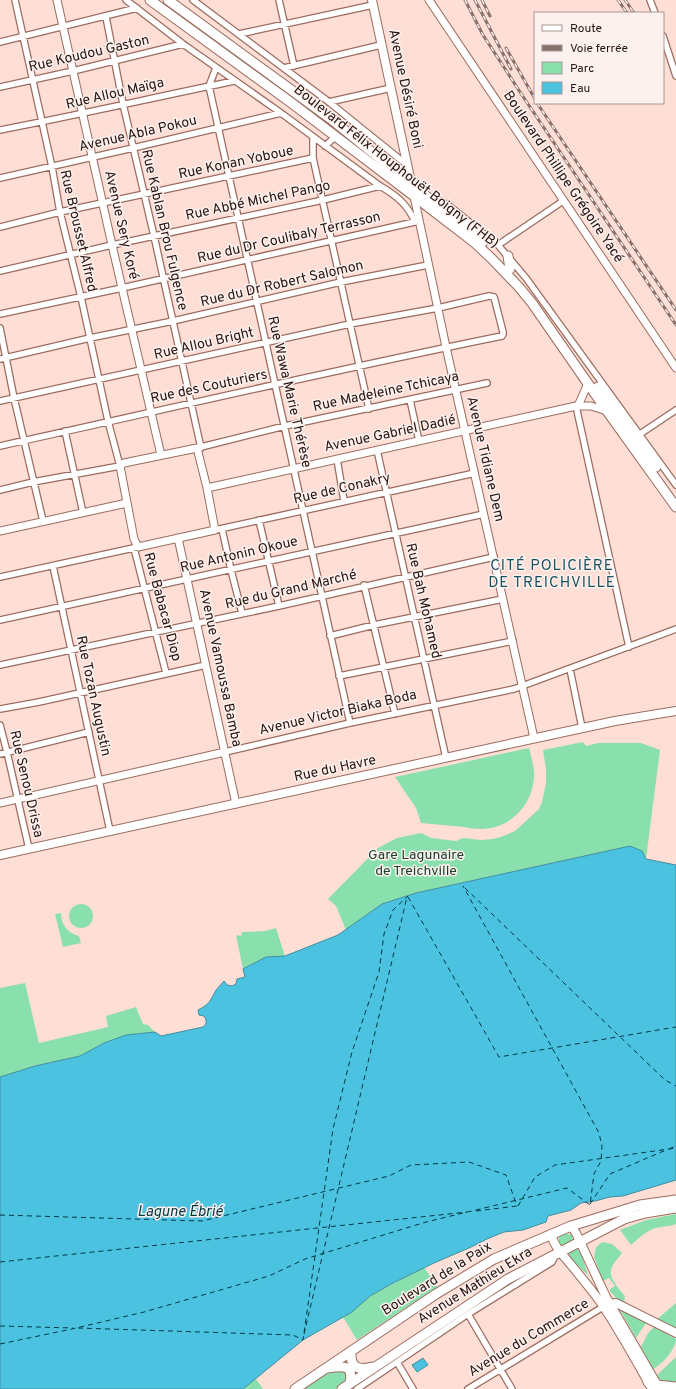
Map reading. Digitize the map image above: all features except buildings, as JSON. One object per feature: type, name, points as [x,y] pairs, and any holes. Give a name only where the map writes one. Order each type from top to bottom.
[{"type":"main road","name":"Boulevard Félix Houphouët Boigny (FHB)","points":[[150,0],[414,196],[475,243],[491,258],[532,303],[676,506]]},
{"type":"main road","name":"Boulevard Félix Houphouët Boigny (FHB)","points":[[168,0],[325,115],[484,243],[523,283],[536,300],[676,496]]},
{"type":"main road","name":"Avenue Désiré Boni","points":[[373,2],[412,184]]},
{"type":"main road","name":"Avenue Tidiane Dem","points":[[412,184],[414,196]]},
{"type":"main road","points":[[508,256],[510,269]]},
{"type":"main road","name":"Rue du Havre","points":[[0,855],[534,738],[676,711]]},
{"type":"main road","name":"Boulevard de la Paix","points":[[295,1389],[327,1369],[351,1351],[436,1294],[494,1259],[571,1226],[640,1205],[676,1200]]},
{"type":"main road","name":"Avenue Mathieu Ekra","points":[[342,1389],[357,1387],[376,1366],[412,1346],[476,1305],[508,1279],[624,1219],[645,1213],[676,1208]]},
{"type":"main road","points":[[571,1226],[580,1242],[606,1305],[655,1387],[676,1387]]},
{"type":"main road","points":[[551,1234],[558,1253],[606,1305]]},
{"type":"main road","points":[[606,1305],[616,1303],[676,1333]]},
{"type":"main road","points":[[351,1351],[352,1361],[355,1367],[361,1369],[376,1366]]},
{"type":"main road","points":[[327,1369],[340,1367],[346,1368],[350,1372],[357,1387]]},
{"type":"street","name":"Rue Brousset Alfred","points":[[15,0],[52,167],[60,212],[81,296],[98,379],[120,466]]},
{"type":"street","name":"Avenue Sery Koré","points":[[57,0],[93,157],[102,204],[161,455]]},
{"type":"street","points":[[126,0],[234,81],[281,113],[380,186],[392,192],[402,201],[417,221]]},
{"type":"street","name":"Boulevard Félix Houphouët Boigny (FHB)","points":[[193,0],[329,102],[407,165]]},
{"type":"street","points":[[279,0],[294,66]]},
{"type":"street","name":"Boulevard Phillipe Grégoire Yacé","points":[[430,0],[676,368]]},
{"type":"street","points":[[650,0],[655,12]]},
{"type":"street","points":[[239,34],[373,2]]},
{"type":"street","points":[[0,42],[106,17],[137,8]]},
{"type":"street","name":"Rue Kablan Brou Fulgence","points":[[106,17],[123,104],[164,278],[199,448]]},
{"type":"street","points":[[664,39],[676,76]]},
{"type":"street","name":"Rue Koudou Gaston","points":[[0,87],[73,72],[184,44]]},
{"type":"street","points":[[284,68],[381,45]]},
{"type":"street","points":[[209,86],[216,68]]},
{"type":"street","name":"Rue Allou Maïga","points":[[0,130],[83,114],[123,104],[234,81]]},
{"type":"street","name":"Rue Wawa Marie Thérèse","points":[[209,86],[350,723]]},
{"type":"street","points":[[329,102],[391,88]]},
{"type":"street","name":"Avenue Abla Pokou","points":[[0,178],[281,113]]},
{"type":"street","points":[[314,137],[313,158],[369,409]]},
{"type":"street","points":[[325,146],[335,137]]},
{"type":"street","name":"Rue Konan Yoboue","points":[[0,227],[60,212],[313,158]]},
{"type":"street","name":"Rue Abbé Michel Pango","points":[[0,271],[71,254],[323,200],[380,186]]},
{"type":"street","name":"Avenue Tidiane Dem","points":[[414,196],[417,221],[466,431],[534,738]]},
{"type":"street","name":"Boulevard Félix Houphouët Boigny (FHB)","points":[[427,196],[441,201],[449,206],[498,245],[508,256],[539,294],[676,485]]},
{"type":"street","points":[[498,245],[563,201]]},
{"type":"street","name":"Rue du Dr Coulibaly Terrasson","points":[[0,314],[248,260],[417,221]]},
{"type":"street","name":"Rue du Dr Robert Salomon","points":[[3,358],[90,338],[173,322],[341,282],[428,265]]},
{"type":"street","name":"Rue Allou Bright","points":[[0,401],[350,324],[438,308],[492,296],[494,297],[503,332],[502,336],[446,347]]},
{"type":"street","points":[[0,328],[3,358],[14,398],[42,521]]},
{"type":"street","name":"Rue des Couturiers","points":[[0,446],[446,347]]},
{"type":"street","name":"Rue Madeleine Tchicaya","points":[[199,448],[285,426],[369,409],[487,382]]},
{"type":"street","points":[[587,382],[586,388],[577,406],[628,647]]},
{"type":"street","points":[[410,400],[419,441]]},
{"type":"street","name":"Avenue Gabriel Dadié","points":[[207,488],[577,406],[591,406],[607,410]]},
{"type":"street","points":[[640,434],[676,410]]},
{"type":"street","points":[[64,432],[83,513]]},
{"type":"street","points":[[0,490],[33,482],[120,466],[124,463],[199,448],[207,488],[242,613]]},
{"type":"street","name":"Rue Bah Mohamed","points":[[377,450],[446,758]]},
{"type":"street","points":[[337,459],[344,501]]},
{"type":"street","points":[[120,466],[136,547]]},
{"type":"street","name":"Rue de Conakry","points":[[218,529],[475,473]]},
{"type":"street","points":[[0,531],[127,503]]},
{"type":"street","name":"Rue Antonin Okoue","points":[[0,620],[484,514]]},
{"type":"street","points":[[260,520],[279,606]]},
{"type":"street","points":[[0,577],[218,529]]},
{"type":"street","name":"Avenue Vamoussa Bamba","points":[[178,538],[236,804]]},
{"type":"street","name":"Rue Babacar Diop","points":[[136,547],[144,588],[166,673]]},
{"type":"street","name":"Rue du Grand Marché","points":[[0,665],[279,606],[364,585],[494,557]]},
{"type":"street","name":"Rue Tozan Augustin","points":[[53,566],[110,831]]},
{"type":"street","points":[[364,585],[395,714]]},
{"type":"street","points":[[330,636],[374,625],[503,599]]},
{"type":"street","name":"Avenue Victor Biaka Boda","points":[[0,803],[350,723],[482,696],[523,686],[676,629]]},
{"type":"street","points":[[339,676],[513,641]]},
{"type":"street","points":[[0,709],[39,702],[206,665]]},
{"type":"street","points":[[570,669],[582,728]]},
{"type":"street","name":"Rue Senou Drissa","points":[[0,725],[29,849]]},
{"type":"street","points":[[0,754],[89,732]]},
{"type":"street","points":[[357,1387],[397,1362],[412,1346],[468,1314],[476,1305]]},
{"type":"street","name":"Avenue du Commerce","points":[[468,1389],[606,1305]]},
{"type":"street","points":[[468,1314],[512,1389]]},
{"type":"street","points":[[397,1362],[413,1389]]},
{"type":"green space","name":"Gare Lagunaire de Treichville","points":[[583,742],[586,746],[598,743],[641,743],[660,750],[646,859],[630,846],[416,893],[382,904],[346,930],[336,906],[328,899],[378,848],[397,838],[421,833],[431,838],[456,841],[463,838],[481,840],[492,839],[515,831],[539,809],[542,802],[546,783],[546,769],[543,750]]},
{"type":"green space","points":[[529,748],[534,778],[529,798],[518,814],[502,825],[492,828],[477,829],[421,823],[416,808],[395,777]]},
{"type":"green space","points":[[81,904],[90,907],[93,916],[90,925],[81,928],[72,925],[69,916],[72,907]]},
{"type":"green space","points":[[61,913],[62,921],[68,931],[79,936],[81,943],[63,947],[55,914]]},
{"type":"green space","points":[[276,928],[285,956],[266,957],[243,969],[236,935],[241,936],[242,932],[265,931]]},
{"type":"green space","points":[[25,983],[39,1043],[108,1027],[106,1016],[136,1007],[143,1024],[148,1025],[155,1032],[126,1035],[104,1043],[80,1056],[35,1066],[0,1077],[0,988]]},
{"type":"green space","points":[[676,1214],[676,1224],[650,1230],[631,1245],[620,1230],[646,1220]]},
{"type":"green space","points":[[563,1233],[572,1235],[573,1240],[563,1246],[559,1244],[559,1241],[560,1236]]},
{"type":"green space","points":[[602,1242],[612,1244],[622,1253],[613,1265],[611,1275],[614,1283],[625,1296],[624,1304],[609,1290],[615,1286],[609,1278],[603,1281],[594,1257],[596,1247]]},
{"type":"green space","points":[[577,1249],[581,1253],[588,1275],[570,1259],[569,1253]]},
{"type":"green space","points":[[424,1267],[437,1287],[357,1340],[343,1317],[352,1312],[370,1296]]},
{"type":"green space","points":[[676,1303],[676,1327],[672,1328],[656,1320]]},
{"type":"green space","points":[[619,1308],[646,1323],[636,1338]]},
{"type":"green space","points":[[654,1327],[676,1339],[674,1347],[668,1356],[653,1369],[641,1347],[648,1333]]},
{"type":"green space","points":[[676,1357],[676,1389],[664,1389],[657,1375]]},
{"type":"green space","points":[[344,1369],[349,1375],[344,1384],[337,1389],[300,1389],[322,1375]]},
{"type":"green space","points":[[256,1379],[263,1389],[243,1389]]},
{"type":"water","name":"Lagune Ébrié","points":[[630,846],[642,851],[646,859],[676,865],[676,1180],[623,1196],[581,1203],[571,1210],[548,1216],[546,1222],[523,1230],[504,1232],[434,1263],[370,1296],[352,1312],[303,1340],[243,1389],[0,1389],[0,1077],[35,1066],[80,1056],[104,1043],[126,1035],[155,1032],[161,1036],[203,1027],[206,1023],[206,1019],[204,1016],[199,1015],[198,1010],[208,1004],[216,990],[224,981],[227,985],[232,986],[236,984],[237,979],[245,977],[243,969],[266,957],[285,956],[338,935],[382,904],[416,893]]},
{"type":"water","points":[[423,1358],[428,1365],[417,1372],[412,1365]]},
{"type":"ferry route","points":[[0,1344],[144,1312],[269,1276],[305,1259],[426,1222],[567,1188],[590,1205],[594,1174],[601,1161],[602,1146],[599,1133],[463,886]]},
{"type":"ferry route","points":[[465,888],[665,1080],[676,1086]]},
{"type":"ferry route","points":[[78,1328],[293,1335],[303,1340],[333,1129],[352,1052],[379,972],[384,934],[393,910],[408,896]]},
{"type":"ferry route","points":[[304,1334],[407,897]]},
{"type":"ferry route","points":[[408,897],[499,1057],[676,1027]]},
{"type":"ferry route","points":[[669,1149],[676,1146]]},
{"type":"ferry route","points":[[518,1206],[535,1177],[555,1165],[676,1148]]},
{"type":"ferry route","points":[[590,1204],[610,1174],[666,1150]]},
{"type":"ferry route","points":[[0,1215],[202,1221],[389,1176],[411,1165],[469,1162],[506,1175],[517,1206]]},
{"type":"ferry route","points":[[476,1211],[517,1206]]},
{"type":"ferry route","points":[[0,1262],[467,1212]]},
{"type":"ferry route","points":[[0,1326],[73,1328]]},
{"type":"railway","points":[[465,0],[483,35],[676,325]]},
{"type":"railway","points":[[475,0],[511,69]]},
{"type":"railway","points":[[482,0],[490,16]]},
{"type":"railway","points":[[618,0],[626,12]]},
{"type":"railway","points":[[625,0],[633,12]]},
{"type":"railway","points":[[506,48],[534,97]]},
{"type":"railway","points":[[538,104],[676,310]]},
{"type":"district","name":"CITÉ POLICIÈRE DE TREICHVILLE","points":[[552,574]]}]
